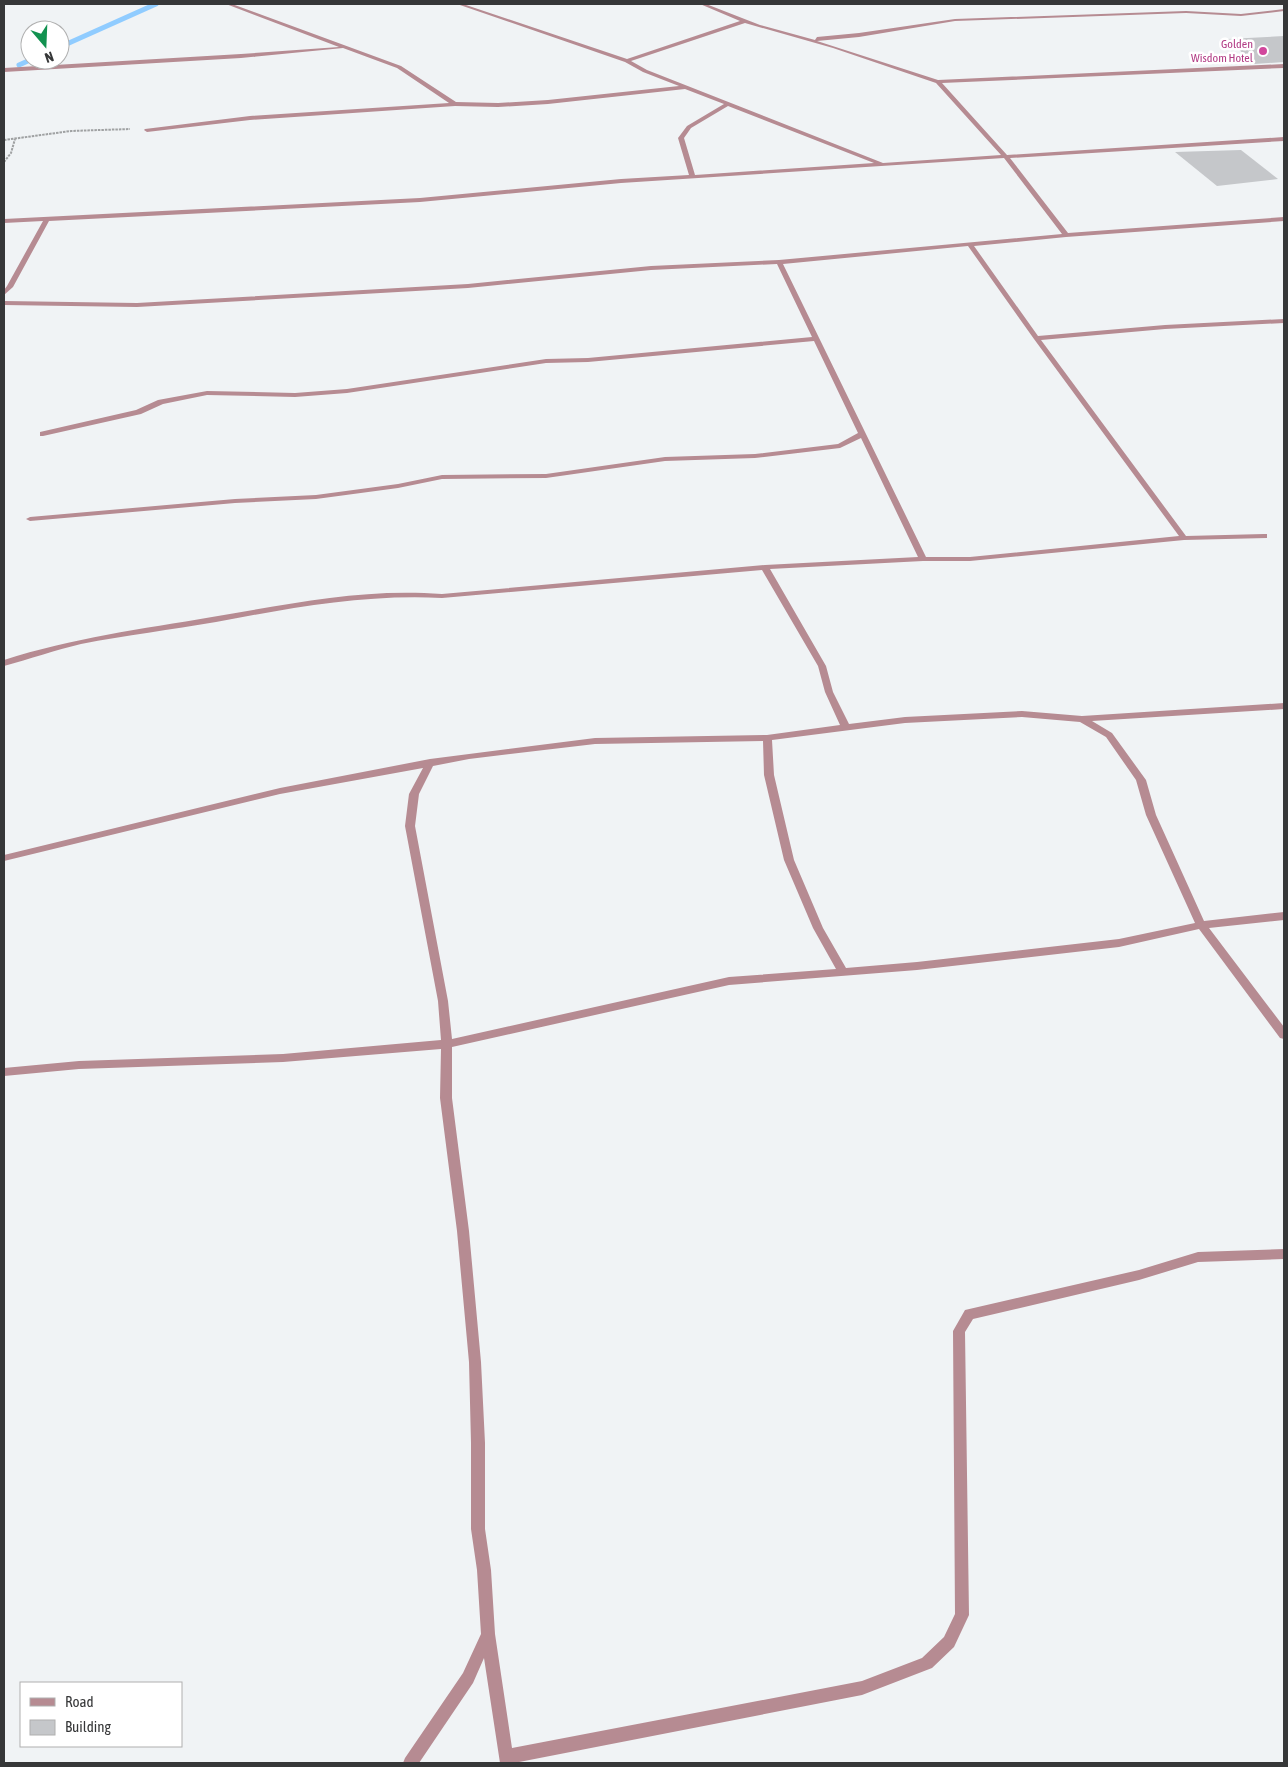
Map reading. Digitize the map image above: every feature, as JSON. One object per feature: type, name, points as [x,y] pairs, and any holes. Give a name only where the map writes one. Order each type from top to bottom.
[{"type":"street","points":[[228,4],[399,67],[455,104]]},
{"type":"street","points":[[459,4],[627,61],[685,87],[885,165]]},
{"type":"street","points":[[702,4],[745,21],[898,66],[938,82],[1284,66]]},
{"type":"street","points":[[803,39],[859,35],[955,20],[1186,12],[1241,14],[1284,10]]},
{"type":"street","points":[[627,61],[745,21]]},
{"type":"street","points":[[4,70],[345,48]]},
{"type":"street","points":[[938,82],[1006,158],[1066,235]]},
{"type":"street","points":[[147,130],[250,118],[455,104],[498,105],[548,102],[685,87]]},
{"type":"street","points":[[694,177],[681,138],[689,127],[729,103]]},
{"type":"street","points":[[4,222],[420,200],[621,181],[1284,139]]},
{"type":"street","points":[[4,293],[10,287],[47,219]]},
{"type":"street","points":[[4,303],[137,305],[468,286],[650,268],[779,262],[1066,235],[1284,219]]},
{"type":"street","points":[[970,244],[1036,338],[1184,538]]},
{"type":"street","points":[[779,262],[923,558]]},
{"type":"street","points":[[1036,338],[1165,327],[1284,321]]},
{"type":"street","points":[[43,434],[138,412],[161,402],[207,393],[296,395],[347,391],[546,361],[588,360],[817,339]]},
{"type":"street","points":[[30,518],[235,501],[316,497],[398,486],[442,477],[546,476],[665,459],[782,454],[840,446],[863,434]]},
{"type":"street","points":[[4,663],[35,652],[91,640],[320,602],[408,593],[442,596],[765,568],[923,558],[970,559],[1184,538],[1264,536]]},
{"type":"street","points":[[765,568],[822,666],[829,692],[846,727]]},
{"type":"street","points":[[4,858],[270,794],[430,762],[595,741],[767,738],[905,720],[1022,714],[1082,720],[1284,706]]},
{"type":"street","points":[[1082,720],[1109,735],[1141,780],[1151,814],[1201,925],[1284,1034]]},
{"type":"street","points":[[767,738],[769,775],[789,860],[818,928],[843,972]]},
{"type":"street","points":[[430,762],[414,794],[410,826],[444,1001],[447,1044],[446,1098],[463,1231],[475,1362],[478,1443],[478,1529],[484,1570],[488,1634],[507,1760],[862,1688],[928,1664],[949,1642],[962,1615],[959,1331],[969,1314],[1139,1275],[1198,1257],[1284,1254]]},
{"type":"street","points":[[4,1072],[79,1065],[283,1058],[447,1044],[729,981],[918,966],[1119,943],[1201,925],[1284,916]]},
{"type":"street","points":[[410,1763],[468,1678],[488,1634]]},
{"type":"path","points":[[4,140],[71,131],[155,129]]},
{"type":"path","points":[[4,162],[15,140]]},
{"type":"building","name":"Golden Wisdom Hotel","points":[[1284,36],[1284,62],[1254,64],[1228,39]]},
{"type":"building","points":[[1241,150],[1278,179],[1217,186],[1175,152]]},
{"type":"waterway","points":[[70,43],[156,4]]},
{"type":"place","name":"Golden Wisdom Hotel","points":[[1263,51]]}]
